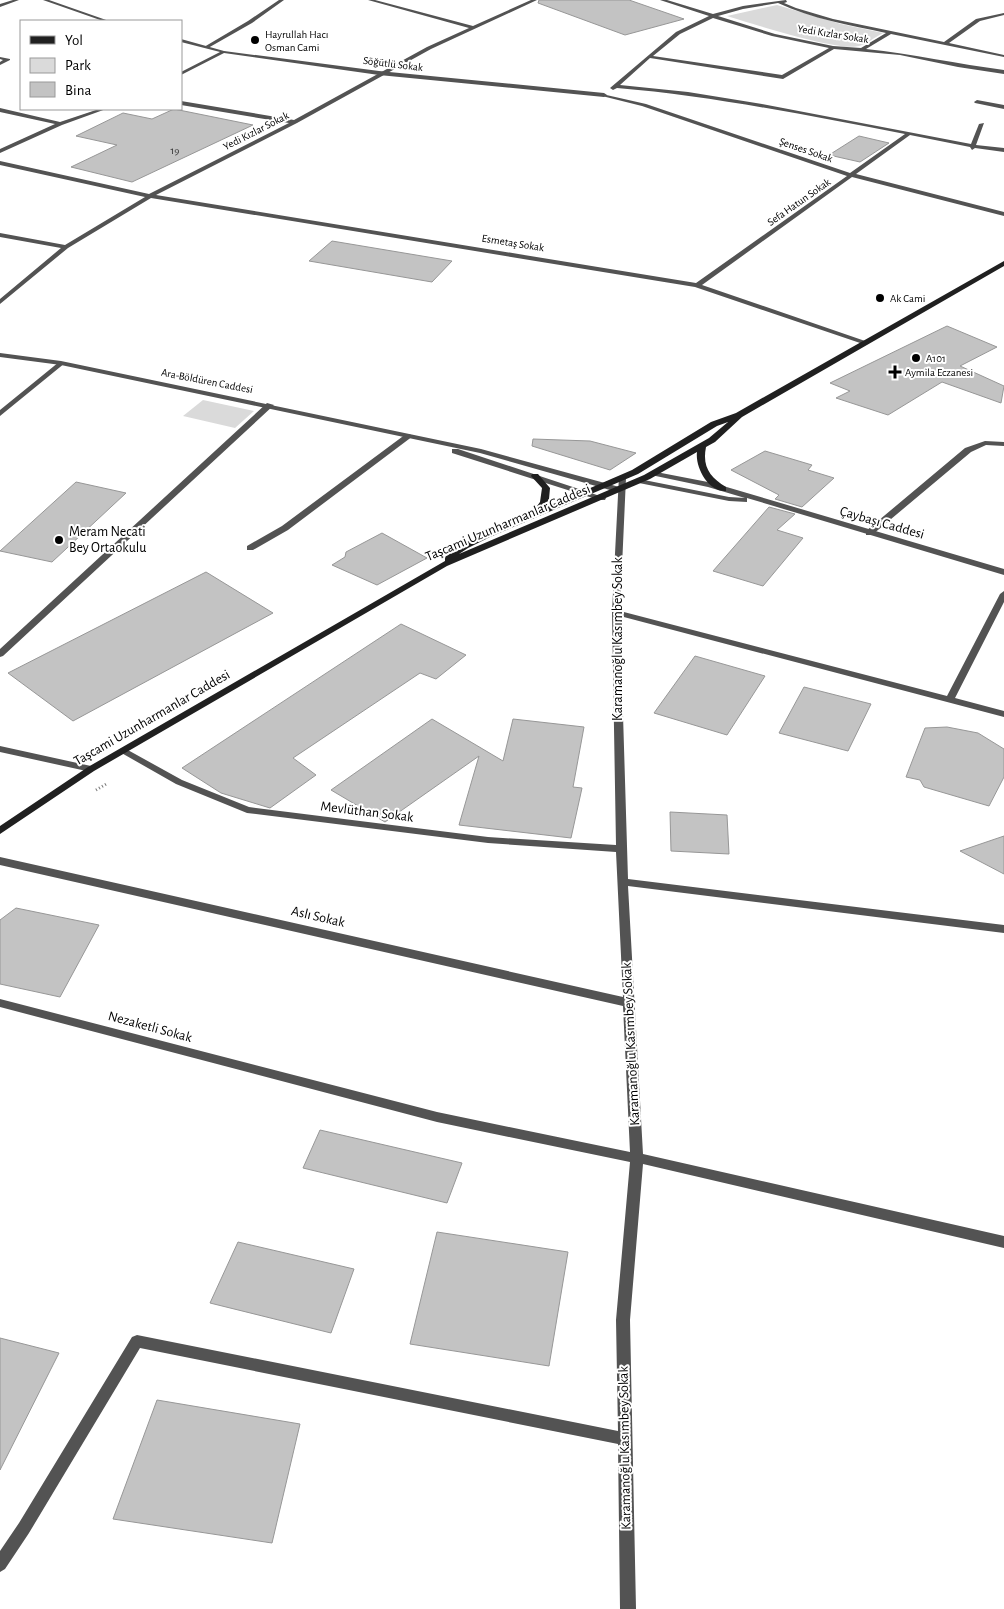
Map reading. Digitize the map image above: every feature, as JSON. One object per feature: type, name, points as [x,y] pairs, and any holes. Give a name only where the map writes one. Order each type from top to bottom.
[{"type":"main road","name":"Taşcami Uzunharmanlar Caddesi","points":[[0,831],[91,769],[444,564],[602,498],[654,473],[722,433],[739,415],[1004,263]]},
{"type":"main road","points":[[444,564],[455,553],[476,540],[622,478],[657,460],[714,424],[739,415]]},
{"type":"main road","points":[[702,446],[700,463],[702,469],[711,482],[723,489]]},
{"type":"main road","points":[[532,516],[542,507],[546,495],[546,488],[535,476]]},
{"type":"street","points":[[0,6],[17,0]]},
{"type":"street","points":[[45,0],[103,20]]},
{"type":"street","points":[[206,47],[250,22],[282,0]]},
{"type":"street","points":[[370,0],[474,28]]},
{"type":"street","name":"Yedi Kızlar Sokak","points":[[0,302],[66,247],[150,196],[295,122],[379,73],[535,0]]},
{"type":"street","name":"Yedi Kızlar Sokak","points":[[662,0],[774,35],[833,47],[900,54],[958,66],[1004,72]]},
{"type":"street","points":[[604,95],[678,34],[712,16],[790,0]]},
{"type":"street","points":[[778,2],[794,9],[889,33],[1004,56]]},
{"type":"street","points":[[944,44],[978,20],[1004,14]]},
{"type":"street","points":[[863,49],[889,33]]},
{"type":"street","name":"Söğütlü Sokak","points":[[182,40],[224,52],[379,73],[604,95]]},
{"type":"street","points":[[650,57],[783,76],[833,47]]},
{"type":"street","points":[[182,73],[224,52]]},
{"type":"street","points":[[0,58],[8,60],[0,64]]},
{"type":"street","points":[[615,86],[665,90],[910,133],[972,148],[1004,150]]},
{"type":"street","name":"Şenses Sokak","points":[[604,95],[644,104],[854,176],[1004,214]]},
{"type":"street","points":[[182,102],[295,122]]},
{"type":"street","points":[[977,102],[1004,107]]},
{"type":"street","points":[[0,110],[60,124]]},
{"type":"street","points":[[0,152],[60,124],[100,110]]},
{"type":"street","points":[[972,148],[982,124]]},
{"type":"street","name":"Sefa Hatun Sokak","points":[[697,285],[854,176],[910,133]]},
{"type":"street","name":"Esmetaş Sokak","points":[[0,163],[150,196],[550,259],[697,285],[866,342]]},
{"type":"street","points":[[0,235],[66,247]]},
{"type":"street","name":"Ara-Böldüren Caddesi","points":[[0,355],[61,363],[270,405],[490,453],[620,490]]},
{"type":"street","points":[[0,414],[61,363]]},
{"type":"street","points":[[0,654],[270,405]]},
{"type":"street","points":[[250,548],[285,528],[409,436]]},
{"type":"street","name":"Ara-Böldüren Caddesi","points":[[409,436],[602,498]]},
{"type":"street","points":[[869,534],[968,450],[985,443],[1004,444]]},
{"type":"street","name":"Çaybaşı Caddesi","points":[[654,473],[723,489],[869,534],[1004,572]]},
{"type":"street","name":"Karamanoğlu Kasımbey Sokak","points":[[622,478],[616,612],[621,849],[637,1158],[623,1320],[628,1609]]},
{"type":"street","name":"Çaybaşı Caddesi","points":[[639,481],[728,499],[753,499]]},
{"type":"street","points":[[950,700],[1004,594]]},
{"type":"street","points":[[616,612],[1004,714]]},
{"type":"street","points":[[0,749],[91,769]]},
{"type":"street","name":"Mevlüthan Sokak","points":[[122,751],[179,782],[247,810],[488,840],[621,849]]},
{"type":"street","name":"Aslı Sokak","points":[[0,861],[629,1003]]},
{"type":"street","points":[[622,882],[1004,929]]},
{"type":"street","name":"Nezaketli Sokak","points":[[0,1003],[437,1117],[637,1158],[1004,1242]]},
{"type":"street","points":[[0,1564],[24,1528],[137,1341],[625,1439]]},
{"type":"green space","points":[[777,5],[841,24],[883,33],[862,45],[849,47],[794,36],[727,16]]},
{"type":"green space","points":[[203,400],[254,411],[235,428],[183,416]]},
{"type":"building","points":[[539,0],[629,0],[684,19],[625,35],[538,3]]},
{"type":"building","points":[[172,110],[179,110],[253,125],[132,182],[71,167],[117,145],[76,136],[123,113],[152,119]]},
{"type":"building","points":[[859,136],[889,143],[860,162],[829,155]]},
{"type":"building","points":[[332,241],[452,261],[432,282],[309,261]]},
{"type":"building","points":[[947,326],[997,347],[960,366],[1004,386],[1001,403],[942,382],[888,415],[836,398],[850,391],[830,383]]},
{"type":"building","points":[[533,439],[590,441],[636,453],[610,470],[532,446]]},
{"type":"building","points":[[765,451],[812,465],[808,470],[834,478],[802,507],[775,499],[779,495],[731,470]]},
{"type":"building","points":[[76,482],[126,493],[52,562],[0,551]]},
{"type":"building","points":[[769,507],[795,514],[777,530],[803,538],[763,586],[713,571]]},
{"type":"building","points":[[382,533],[427,558],[377,585],[332,565],[345,557],[346,552]]},
{"type":"building","points":[[206,572],[273,613],[73,721],[8,673]]},
{"type":"building","points":[[401,624],[466,655],[436,679],[420,673],[293,758],[316,775],[270,808],[221,793],[182,768]]},
{"type":"building","points":[[695,656],[765,676],[727,735],[654,713]]},
{"type":"building","points":[[804,687],[871,704],[848,751],[779,733]]},
{"type":"building","points":[[432,719],[503,761],[513,719],[584,727],[573,787],[582,788],[571,838],[459,825],[479,756],[385,822],[331,790]]},
{"type":"building","points":[[947,727],[978,733],[1004,749],[1004,777],[989,806],[924,787],[920,780],[906,777],[925,728]]},
{"type":"building","points":[[670,812],[727,815],[729,854],[671,851]]},
{"type":"building","points":[[1004,836],[1004,874],[960,851]]},
{"type":"building","points":[[16,908],[99,925],[60,997],[0,984],[0,920]]},
{"type":"building","points":[[320,1130],[462,1163],[447,1203],[303,1168]]},
{"type":"building","points":[[437,1232],[568,1252],[549,1366],[410,1344]]},
{"type":"building","points":[[238,1242],[354,1269],[331,1333],[210,1303]]},
{"type":"building","points":[[0,1338],[59,1353],[0,1470]]},
{"type":"building","points":[[157,1400],[300,1424],[272,1543],[113,1519]]},
{"type":"place","name":"Hayrullah Hacı Osman Cami","points":[[255,40]]},
{"type":"place","name":"Ak Cami","points":[[880,298]]},
{"type":"place","name":"A101","points":[[916,358]]},
{"type":"place","name":"Aymila Eczanesi","points":[[895,372]]},
{"type":"place","name":"Meram Necati Bey Ortaokulu","points":[[59,540]]}]
